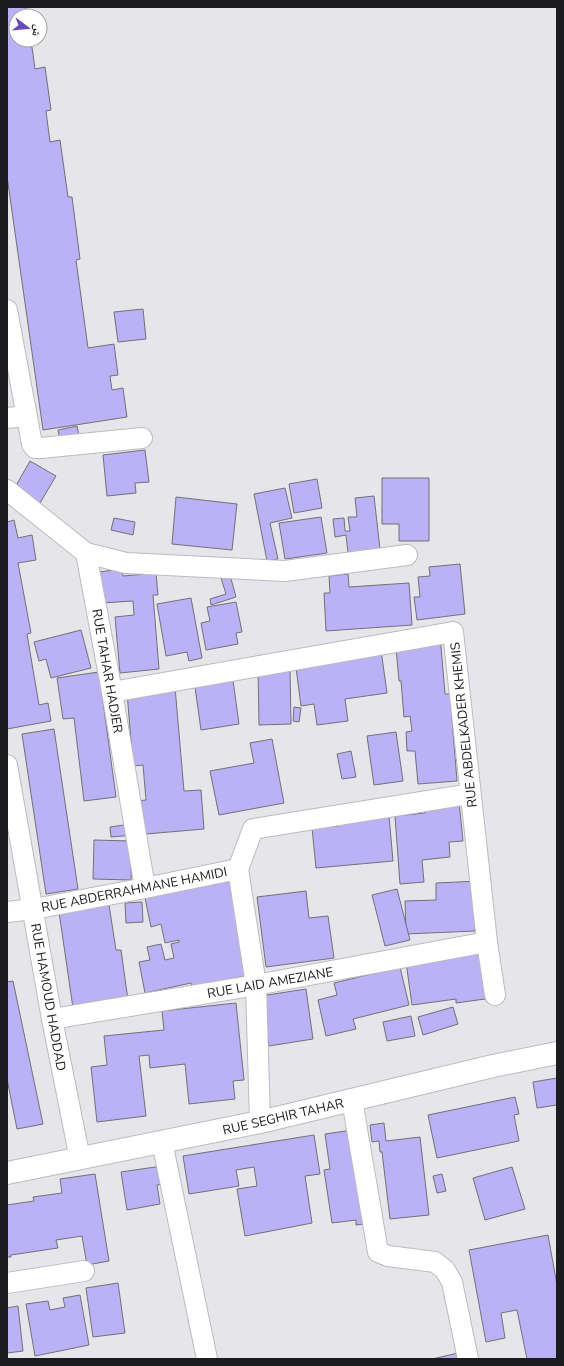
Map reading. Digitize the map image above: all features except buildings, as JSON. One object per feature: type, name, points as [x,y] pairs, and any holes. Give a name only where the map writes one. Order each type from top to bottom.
[{"type":"main road","name":"RUE SEGHIR TAHAR","points":[[7,1173],[260,1122],[557,1053]]},
{"type":"street","points":[[7,310],[32,444],[35,448],[142,438]]},
{"type":"street","points":[[7,418],[27,416]]},
{"type":"street","points":[[7,490],[86,553],[126,563],[285,571],[407,555]]},
{"type":"street","name":"RUE TAHAR HADJER","points":[[86,553],[112,692],[145,888]]},
{"type":"street","name":"RUE ABDELKADER KHEMIS","points":[[112,692],[453,632],[487,942],[495,996]]},
{"type":"street","name":"RUE HAMOUD HADDAD","points":[[7,764],[34,909],[52,1019],[80,1159]]},
{"type":"street","name":"RUE ABDERRAHMANE HAMIDI","points":[[7,912],[34,909],[238,869],[253,829],[470,794]]},
{"type":"street","points":[[238,869],[256,985],[260,1122]]},
{"type":"street","name":"RUE LAID AMEZIANE","points":[[52,1019],[256,985],[487,942]]},
{"type":"street","points":[[352,1100],[378,1252],[388,1256],[435,1262],[445,1270],[452,1282],[468,1359]]},
{"type":"street","points":[[162,1142],[207,1359]]},
{"type":"street","points":[[7,1283],[84,1271]]}]
